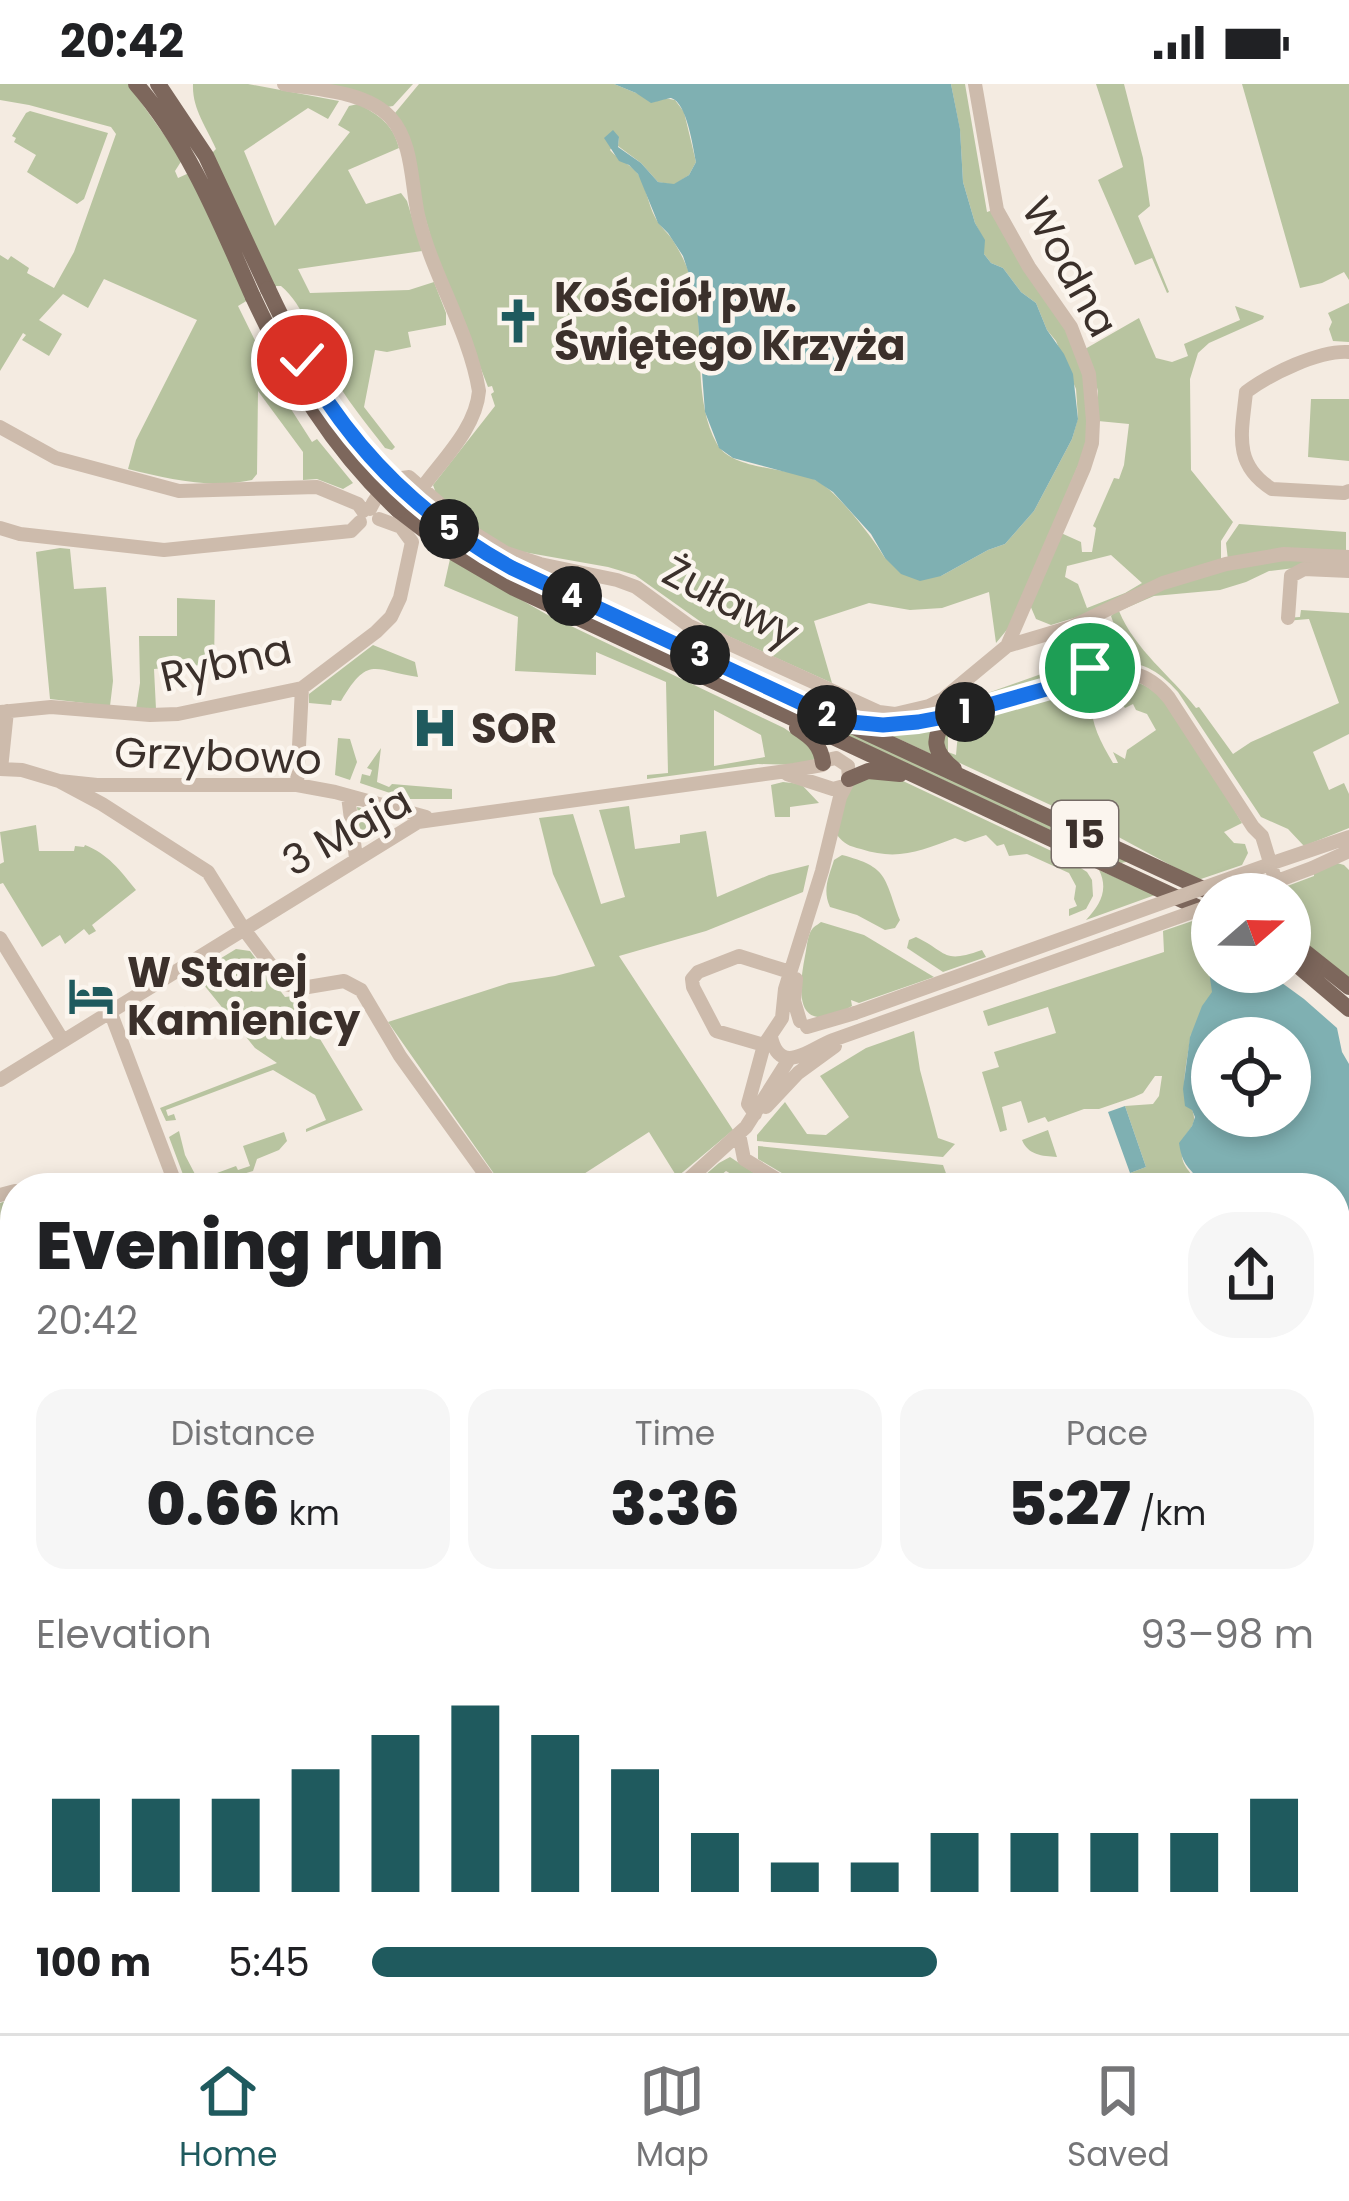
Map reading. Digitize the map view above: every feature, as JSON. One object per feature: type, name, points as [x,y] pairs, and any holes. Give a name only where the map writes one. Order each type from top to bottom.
[{"type":"main road","name":"15","points":[[136,84],[201,163]]},
{"type":"main road","name":"15","points":[[158,84],[201,163],[261,293],[285,363],[320,422],[362,474],[410,498],[461,538],[512,568],[1191,883]]},
{"type":"main road","name":"15","points":[[410,498],[454,553],[514,588],[1191,904]]},
{"type":"main road","points":[[840,721],[901,725],[1092,676]]},
{"type":"main road","points":[[745,696],[811,737],[821,750],[823,764]]},
{"type":"main road","points":[[950,716],[936,733],[935,746],[950,766],[982,787]]},
{"type":"main road","points":[[847,783],[859,773],[877,771],[943,788]]},
{"type":"main road","points":[[1311,957],[1349,987]]},
{"type":"main road","points":[[1311,977],[1349,1009]]},
{"type":"street","points":[[284,84],[371,104],[388,115],[403,140],[420,224],[479,391],[470,423],[410,498]]},
{"type":"street","name":"Wodna","points":[[975,84],[997,210],[1071,327],[1092,388],[1092,443],[1084,468],[1006,646]]},
{"type":"street","points":[[1349,352],[1307,361],[1246,392],[1240,444],[1242,455],[1272,489],[1349,491]]},
{"type":"street","points":[[0,427],[56,458],[178,491],[312,487],[355,502],[368,515]]},
{"type":"street","points":[[0,528],[164,550],[351,531],[398,478],[410,476],[410,498]]},
{"type":"street","name":"Żuławy","points":[[410,498],[506,553],[636,587],[688,625],[880,712],[907,712],[943,699],[1006,646]]},
{"type":"street","name":"Rybna","points":[[0,769],[3,711],[51,707],[177,715],[302,688],[376,632],[391,617],[400,598],[412,542],[405,530],[368,515]]},
{"type":"street","points":[[1006,646],[1071,627],[1163,584],[1226,564],[1284,554],[1349,557]]},
{"type":"street","points":[[1288,618],[1291,576],[1304,569],[1349,571]]},
{"type":"street","points":[[1021,613],[1041,634]]},
{"type":"street","points":[[1071,627],[1077,631],[1092,676],[1126,671],[1158,686],[1209,757],[1252,827],[1273,873]]},
{"type":"street","points":[[297,785],[302,688]]},
{"type":"street","points":[[749,1121],[775,1048],[790,972],[800,943],[850,770],[845,762],[832,758],[819,775],[830,798],[830,838]]},
{"type":"street","name":"3 Maja","points":[[0,1080],[418,822],[823,764]]},
{"type":"street","name":"Grzybowo","points":[[0,769],[97,784],[297,785],[431,818]]},
{"type":"street","name":"3 Maja","points":[[774,773],[825,785]]},
{"type":"street","points":[[58,781],[208,872],[285,984],[302,988],[344,981],[361,990],[400,1056],[484,1173]]},
{"type":"street","points":[[825,785],[833,789],[847,783]]},
{"type":"street","points":[[348,796],[356,858]]},
{"type":"street","points":[[781,1022],[792,1018],[804,1024],[855,1012],[1349,837]]},
{"type":"street","points":[[1299,873],[1346,857]]},
{"type":"street","points":[[790,972],[739,956],[698,972],[692,980],[716,1031],[797,1058],[1191,912]]},
{"type":"street","points":[[0,938],[63,1041]]},
{"type":"street","points":[[800,943],[794,1001],[812,1039],[807,1051]]},
{"type":"street","points":[[110,1011],[171,1173]]},
{"type":"street","points":[[695,1173],[798,1073],[860,1031]]},
{"type":"street","points":[[767,1173],[744,1159],[748,1101],[775,1048]]},
{"type":"green space","points":[[0,84],[128,84],[182,160],[175,171],[178,178],[189,173],[248,300],[238,306],[282,395],[312,442],[317,439],[353,483],[343,489],[317,479],[303,480],[303,452],[258,391],[257,474],[252,480],[205,483],[128,469],[136,440],[197,320],[104,279],[88,308],[63,294],[39,320],[62,334],[49,356],[22,340],[23,333],[0,371],[0,255],[8,260],[11,256],[29,268],[27,273],[54,288],[74,252],[116,134],[111,127],[0,100]]},
{"type":"green space","points":[[193,84],[248,84],[339,101],[328,119],[308,108],[244,151],[275,226],[350,132],[338,125],[349,106],[358,104],[372,112],[393,133],[399,148],[348,170],[366,204],[401,193],[422,251],[298,269],[310,293],[409,290],[434,282],[446,325],[408,332],[411,347],[375,350],[364,407],[395,447],[392,450],[385,448],[342,390],[296,303],[281,286],[274,286],[212,153],[216,149],[197,109]]},
{"type":"green space","points":[[308,84],[413,84],[387,107]]},
{"type":"green space","points":[[419,84],[614,84],[675,100],[684,112],[696,162],[689,175],[674,185],[658,182],[618,146],[619,137],[610,150],[638,174],[655,217],[690,275],[705,410],[717,444],[736,460],[819,482],[846,506],[885,558],[941,576],[1005,544],[1034,511],[1078,418],[1076,389],[1036,303],[984,254],[984,240],[963,182],[951,84],[965,84],[987,212],[993,210],[1068,330],[1089,392],[1088,442],[1010,626],[996,643],[989,592],[942,608],[910,610],[869,603],[814,621],[832,683],[708,627],[635,575],[512,550],[437,496],[433,485],[495,406],[492,386],[488,387],[434,248],[395,113]]},
{"type":"green space","points":[[1096,84],[1124,84],[1150,206],[1138,216],[1167,293],[1152,258],[1135,265],[1098,180],[1123,167]]},
{"type":"green space","points":[[1242,84],[1349,84],[1349,280],[1344,272],[1300,288]]},
{"type":"green space","points":[[30,111],[108,133],[84,199],[77,204],[27,172],[36,155],[12,136]]},
{"type":"green space","points":[[1349,303],[1349,342],[1333,341],[1328,313]]},
{"type":"green space","points":[[1235,306],[1264,316],[1209,343],[1198,353],[1190,379],[1191,470],[1233,522],[1221,541],[1221,560],[1077,617],[1051,625],[1036,619],[1030,605],[1061,533],[1081,542],[1082,552],[1092,552],[1093,526],[1124,465],[1129,424],[1098,421],[1098,391],[1085,349],[1139,318],[1156,358],[1172,362],[1188,356],[1184,344],[1240,320]],"holes":[[[1111,555],[1142,583],[1087,608],[1078,584],[1065,577],[1067,566]]]},
{"type":"green space","points":[[1311,399],[1349,399],[1349,461],[1308,457]]},
{"type":"green space","points":[[1239,524],[1346,532],[1346,553],[1228,560],[1226,543]]},
{"type":"green space","points":[[70,549],[74,589],[106,587],[113,681],[110,706],[50,699],[36,552]]},
{"type":"green space","points":[[1273,558],[1349,561],[1349,568],[1269,571],[1220,590],[1154,596],[1119,611],[1144,650],[1199,707],[1233,754],[1339,703],[1309,619],[1284,618],[1300,617],[1301,610],[1349,613],[1349,734],[1313,752],[1329,790],[1344,783],[1349,794],[1349,828],[1304,846],[1288,829],[1261,817],[1178,692],[1159,674],[1141,665],[1097,663],[1124,653],[1111,616],[1125,605],[1164,587]]},
{"type":"green space","points":[[450,559],[546,614],[784,728],[812,747],[815,757],[799,765],[758,764],[647,779],[647,775],[668,773],[666,682],[596,652],[596,675],[515,671],[518,617],[444,586]],"holes":[[[714,710],[761,735],[765,757],[714,766]]]},
{"type":"green space","points":[[177,598],[215,600],[214,664],[154,669],[156,709],[136,709],[139,636],[177,636]]},
{"type":"green space","points":[[607,619],[1126,861],[1126,862],[604,622]]},
{"type":"green space","points":[[1068,634],[1083,668],[948,707],[1075,662]]},
{"type":"green space","points":[[373,645],[415,662],[418,677],[374,669],[359,677],[341,701],[309,703],[309,694]]},
{"type":"green space","points":[[1106,678],[1122,679],[1162,698],[1242,823],[1224,832],[1234,843],[1245,844],[1248,853],[1242,865],[1191,876],[1113,834],[949,758],[940,739],[948,728],[948,752],[956,755],[959,722],[1088,686],[1099,736],[1113,763],[1118,763],[1113,752],[1125,759],[1127,750],[1156,730],[1147,714],[1133,704],[1125,708],[1121,702],[1104,699],[1100,685]]},
{"type":"green space","points":[[932,726],[931,754],[884,732],[884,731]]},
{"type":"green space","points":[[338,738],[350,739],[357,762],[350,780],[335,775]]},
{"type":"green space","points":[[381,748],[377,782],[389,787],[452,789],[452,799],[408,799],[360,783],[362,774],[370,776],[372,770],[367,768]]},
{"type":"green space","points":[[862,776],[903,781],[1062,856],[1092,880],[1093,896],[1086,909],[1069,916],[1069,909],[1077,906],[1076,886],[1069,873],[1027,854],[1009,856],[1004,844],[997,846],[986,835],[965,842],[955,838],[898,854],[874,853],[847,844],[837,835],[845,793]]},
{"type":"green space","points":[[801,784],[819,803],[790,807],[790,817],[775,817],[771,785]]},
{"type":"green space","points":[[629,806],[635,849],[680,843],[680,835],[706,831],[717,897],[769,875],[809,865],[803,892],[706,931],[619,956],[733,1130],[682,1173],[675,1173],[649,1132],[585,1173],[494,1173],[388,1022],[509,983],[595,966],[553,874],[539,818],[573,814],[601,904],[625,897],[599,810]]},
{"type":"green space","points":[[357,807],[385,814],[387,823],[361,839]]},
{"type":"green space","points":[[36,825],[39,851],[74,851],[75,846],[85,845],[107,858],[136,890],[92,925],[96,931],[89,935],[84,929],[65,944],[60,935],[42,947],[0,884],[4,862],[0,832]]},
{"type":"green space","points":[[842,855],[869,864],[883,876],[900,920],[895,928],[885,930],[830,907],[828,877],[834,860]]},
{"type":"green space","points":[[1337,863],[1349,870],[1349,978],[1311,947],[1314,872]]},
{"type":"green space","points":[[1099,870],[1155,895],[1086,920],[1102,897]]},
{"type":"green space","points":[[1191,921],[1191,993],[1243,993],[1216,1017],[1191,1017],[1184,1087],[1191,1127],[1182,1142],[1182,1156],[1191,1173],[1130,1173],[1146,1167],[1125,1106],[1153,1104],[1162,1076],[1155,1076],[1134,1097],[1048,1122],[1045,1117],[1028,1123],[1021,1101],[1002,1107],[1007,1130],[1000,1132],[982,1072],[999,1067],[994,1052],[1056,1033],[1048,1007],[988,1026],[983,1011],[1164,952],[1163,931]]},
{"type":"green space","points":[[821,922],[864,935],[934,977],[859,1003],[851,1000],[852,1006],[834,1014],[811,1015],[802,998],[802,971],[810,934]]},
{"type":"green space","points":[[916,937],[946,955],[982,950],[986,957],[943,972],[907,948]]},
{"type":"green space","points":[[236,949],[250,951],[285,997],[294,996],[363,1110],[306,1132],[326,1120],[315,1095],[273,1070],[166,1110],[176,1120],[166,1121],[160,1108],[277,1063],[255,1048],[195,974]]},
{"type":"green space","points":[[914,1031],[938,1138],[955,1144],[943,1157],[757,1141],[785,1102],[807,1134],[826,1135],[849,1117],[820,1076],[866,1048]]},
{"type":"green space","points":[[1048,1130],[1057,1157],[1032,1152],[1022,1140]]},
{"type":"green space","points":[[179,1131],[194,1173],[182,1173],[169,1137]]},
{"type":"green space","points":[[284,1132],[287,1141],[279,1150],[257,1159],[253,1171],[217,1173],[250,1166],[243,1146]]},
{"type":"green space","points":[[758,1146],[943,1165],[946,1173],[782,1173],[758,1159]]},
{"type":"green space","points":[[730,1157],[754,1173],[707,1173]]},
{"type":"water","points":[[614,84],[951,84],[963,182],[985,240],[984,254],[1036,303],[1073,374],[1078,419],[1072,439],[1034,511],[1005,544],[941,576],[920,581],[901,574],[833,492],[815,480],[733,458],[719,448],[705,412],[696,295],[683,256],[658,223],[638,174],[619,161],[604,138],[613,130],[619,137],[618,147],[658,182],[674,184],[689,175],[696,162],[688,126],[677,101],[651,103]]},
{"type":"water","points":[[1211,993],[1296,993],[1337,1028],[1349,1064],[1349,1173],[1193,1173],[1179,1143],[1191,1127],[1191,1137],[1311,1137],[1311,1017],[1198,1017]]},
{"type":"water","points":[[1190,1037],[1191,1109],[1185,1106],[1183,1089]]},
{"type":"water","points":[[1125,1106],[1146,1167],[1130,1173],[1108,1112]]},
{"type":"place","name":"Kościół pw. Świętego Krzyża","points":[[518,321]]},
{"type":"place","name":"SOR","points":[[435,728]]},
{"type":"place","name":"W Starej Kamienicy","points":[[91,996]]},
{"type":"route","points":[[302,360],[335,414],[374,463],[461,538],[512,568],[840,721],[901,725],[950,716],[1092,676],[1090,668]]}]
